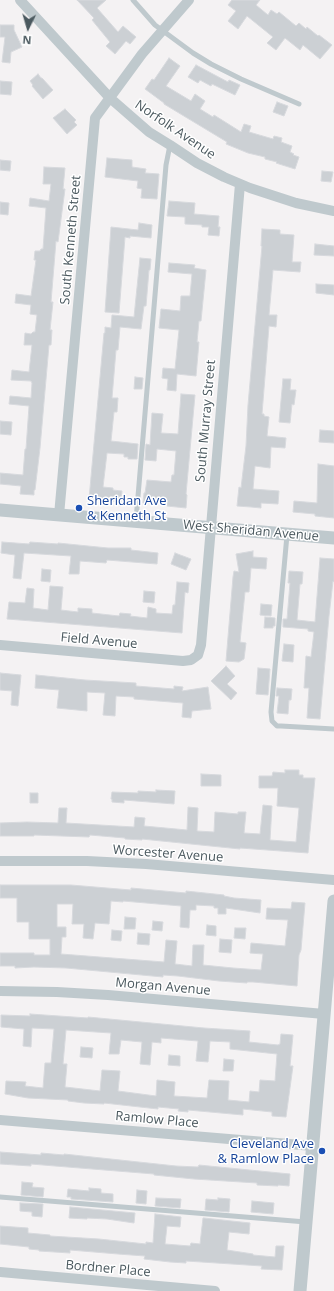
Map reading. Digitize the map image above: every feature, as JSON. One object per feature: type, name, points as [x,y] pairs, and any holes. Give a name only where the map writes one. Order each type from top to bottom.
[{"type":"street","name":"Norfolk Avenue","points":[[20,0],[110,98],[149,132],[197,163],[240,184],[296,203],[334,211]]},
{"type":"street","name":"South Kenneth Street","points":[[59,515],[95,118],[142,54],[189,0]]},
{"type":"street","name":"South Murray Street","points":[[195,658],[199,652],[200,645],[240,184]]},
{"type":"street","name":"West Sheridan Avenue","points":[[0,510],[334,538]]},
{"type":"street","name":"Field Avenue","points":[[0,645],[183,661],[195,658]]},
{"type":"street","name":"Worcester Avenue","points":[[0,861],[21,860],[102,862],[334,880]]},
{"type":"street","points":[[300,1291],[334,901]]},
{"type":"street","name":"Morgan Avenue","points":[[0,991],[108,995],[324,1014]]},
{"type":"street","name":"Ramlow Place","points":[[0,1120],[313,1146]]},
{"type":"street","name":"Bordner Place","points":[[0,1272],[215,1291]]},
{"type":"lane","points":[[133,0],[162,30],[211,64],[240,79],[299,104]]},
{"type":"lane","points":[[136,521],[166,172],[170,146]]},
{"type":"lane","points":[[287,534],[271,712],[272,720],[277,726],[334,729]]},
{"type":"lane","points":[[0,1197],[306,1222]]},
{"type":"building","points":[[77,0],[106,0],[97,8],[118,32],[123,26],[136,37],[130,44],[126,41],[115,54],[106,46],[110,42],[92,20],[94,18]]},
{"type":"building","points":[[232,0],[260,0],[256,5],[268,15],[271,10],[277,14],[279,12],[296,26],[299,23],[306,29],[307,27],[332,45],[320,59],[303,45],[300,50],[285,38],[276,50],[267,43],[273,37],[247,16],[238,29],[228,21],[236,11],[228,5]]},
{"type":"building","points":[[0,25],[14,25],[14,30],[22,47],[11,52],[10,63],[2,62],[5,37],[0,37]]},
{"type":"building","points":[[169,58],[180,66],[166,86],[191,101],[195,94],[205,101],[200,109],[213,117],[214,115],[241,132],[244,124],[251,126],[249,132],[273,139],[274,136],[282,138],[281,142],[292,146],[290,152],[299,157],[295,169],[226,144],[227,142],[164,104],[145,89],[152,79],[154,80]]},
{"type":"building","points":[[196,65],[228,82],[229,80],[240,85],[235,95],[212,84],[211,86],[200,80],[198,83],[188,77]]},
{"type":"building","points":[[38,74],[53,90],[43,99],[32,86],[33,85],[30,81]]},
{"type":"building","points":[[0,81],[12,82],[11,95],[0,94]]},
{"type":"building","points":[[277,102],[288,106],[284,116],[273,112]]},
{"type":"building","points":[[65,109],[76,120],[74,122],[77,125],[67,134],[53,118]]},
{"type":"building","points":[[107,158],[132,160],[132,167],[146,169],[145,173],[159,174],[157,199],[141,198],[142,189],[137,188],[138,181],[105,177]]},
{"type":"building","points":[[0,160],[11,161],[10,171],[0,170]]},
{"type":"building","points":[[44,167],[65,168],[63,189],[65,189],[58,242],[56,241],[51,302],[53,302],[50,330],[52,330],[51,345],[49,345],[40,448],[34,495],[20,494],[21,486],[0,484],[0,473],[23,475],[29,406],[9,404],[10,396],[31,398],[32,383],[31,381],[11,380],[12,370],[29,372],[32,345],[24,345],[25,333],[31,334],[35,332],[37,315],[30,314],[31,305],[15,303],[16,294],[31,296],[36,260],[34,260],[35,251],[40,251],[43,249],[46,208],[29,206],[30,198],[49,201],[51,184],[43,184]]},
{"type":"building","points":[[322,171],[333,172],[331,182],[321,181]]},
{"type":"building","points":[[169,201],[195,203],[194,214],[219,216],[219,236],[208,235],[209,227],[185,224],[185,217],[167,216]]},
{"type":"building","points":[[0,202],[9,203],[8,215],[0,214]]},
{"type":"building","points":[[139,223],[152,225],[151,238],[125,237],[119,313],[105,312],[111,227],[138,230]]},
{"type":"building","points":[[262,229],[280,230],[280,234],[294,235],[292,262],[301,262],[300,272],[273,270],[269,315],[277,315],[276,327],[269,326],[262,414],[269,417],[267,436],[286,438],[285,448],[271,447],[270,468],[255,466],[253,489],[279,491],[278,504],[261,503],[261,508],[237,506],[239,487],[241,488],[246,446],[248,405],[262,246]]},
{"type":"building","points":[[315,244],[334,246],[334,256],[314,255]]},
{"type":"building","points":[[140,258],[151,259],[146,306],[144,306],[141,329],[120,327],[118,350],[116,350],[112,398],[118,398],[117,412],[114,412],[111,441],[138,444],[137,459],[128,459],[128,457],[124,457],[124,454],[107,453],[103,487],[122,491],[121,502],[89,499],[105,327],[111,328],[112,315],[134,317]]},
{"type":"building","points":[[169,263],[195,265],[194,268],[206,270],[201,321],[199,321],[197,342],[199,342],[196,376],[177,374],[176,391],[167,390],[168,379],[162,378],[163,368],[175,369],[179,330],[159,328],[161,309],[180,311],[181,296],[190,296],[192,274],[168,272]]},
{"type":"building","points":[[316,284],[334,285],[334,295],[316,293]]},
{"type":"building","points":[[135,377],[143,378],[142,389],[134,389]]},
{"type":"building","points":[[283,379],[291,379],[290,390],[296,390],[294,405],[292,404],[290,423],[279,422]]},
{"type":"building","points":[[181,394],[195,395],[186,508],[167,506],[167,500],[151,498],[151,503],[143,503],[147,480],[171,482],[172,475],[174,475],[176,451],[157,449],[156,461],[145,460],[146,444],[150,445],[152,413],[163,414],[161,433],[178,434]]},
{"type":"building","points":[[0,421],[12,422],[11,435],[0,434]]},
{"type":"building","points":[[320,430],[334,431],[334,443],[319,442]]},
{"type":"building","points":[[318,464],[334,466],[334,518],[315,516],[315,514],[293,512],[294,501],[317,503]]},
{"type":"building","points":[[2,542],[29,544],[30,542],[58,543],[108,548],[131,548],[131,550],[158,553],[157,564],[107,560],[106,563],[80,561],[79,574],[69,574],[71,556],[24,553],[21,579],[13,578],[15,555],[1,553]]},
{"type":"building","points":[[253,551],[253,557],[267,558],[266,569],[251,568],[249,592],[245,592],[240,642],[246,643],[244,659],[239,662],[226,661],[233,577],[234,571],[239,572],[236,554]]},
{"type":"building","points":[[175,553],[191,559],[186,570],[171,564]]},
{"type":"building","points":[[320,558],[334,559],[334,582],[333,581],[329,616],[320,719],[307,718],[309,688],[304,688],[306,656],[311,657],[314,632],[308,631],[308,629],[283,627],[283,619],[287,619],[290,583],[288,583],[289,571],[303,572],[302,584],[300,584],[297,620],[315,622]]},
{"type":"building","points":[[42,569],[51,570],[50,582],[41,581]]},
{"type":"building","points":[[177,582],[189,583],[188,593],[185,592],[182,633],[7,619],[9,602],[25,603],[27,588],[34,589],[33,608],[48,610],[50,586],[63,587],[61,610],[78,612],[78,608],[92,609],[92,613],[119,616],[120,613],[131,614],[130,616],[147,618],[148,607],[156,609],[156,613],[172,614],[173,605],[175,605]]},
{"type":"building","points":[[144,591],[155,592],[154,603],[143,602]]},
{"type":"building","points":[[261,604],[272,605],[271,616],[260,615]]},
{"type":"building","points":[[265,617],[275,618],[275,626],[273,626],[273,628],[264,628]]},
{"type":"building","points":[[284,644],[294,645],[293,662],[282,661]]},
{"type":"building","points":[[226,666],[235,676],[227,684],[237,693],[231,700],[211,681]]},
{"type":"building","points":[[258,668],[270,669],[268,695],[256,694]]},
{"type":"building","points":[[0,673],[21,675],[18,706],[11,705],[12,691],[0,690]]},
{"type":"building","points":[[36,675],[136,683],[136,686],[174,689],[174,686],[183,687],[182,691],[208,687],[211,709],[192,711],[191,718],[182,717],[183,703],[116,696],[115,716],[103,715],[105,693],[87,692],[87,711],[57,708],[59,690],[35,688]]},
{"type":"building","points":[[277,688],[292,689],[291,700],[289,700],[288,714],[277,713],[279,696],[276,696]]},
{"type":"building","points":[[285,770],[299,770],[299,775],[303,775],[303,778],[315,778],[308,853],[240,849],[90,835],[89,837],[34,835],[0,836],[0,823],[58,823],[59,808],[67,808],[66,823],[134,827],[135,817],[145,818],[144,826],[187,830],[188,807],[198,808],[197,831],[214,832],[215,812],[238,814],[238,812],[246,812],[244,833],[260,834],[263,805],[272,806],[270,840],[296,842],[299,808],[277,806],[278,788],[259,788],[259,776],[272,776],[273,772],[285,773]]},
{"type":"building","points":[[201,774],[221,775],[221,786],[201,786]]},
{"type":"building","points":[[156,790],[175,791],[174,804],[124,800],[124,803],[112,802],[111,799],[112,792],[138,793],[138,791],[156,792]]},
{"type":"building","points":[[30,793],[38,793],[38,803],[30,803]]},
{"type":"building","points":[[0,885],[71,885],[186,893],[186,891],[224,895],[234,898],[261,900],[260,913],[226,908],[226,914],[218,914],[218,908],[214,908],[214,906],[196,905],[196,910],[190,910],[189,928],[180,927],[181,906],[111,901],[109,924],[95,923],[93,939],[83,938],[84,924],[72,924],[73,904],[57,904],[57,927],[66,927],[66,937],[62,937],[61,954],[164,962],[166,940],[177,941],[175,964],[192,966],[193,945],[204,945],[203,965],[261,970],[263,954],[250,953],[251,943],[285,946],[288,920],[266,919],[267,908],[291,909],[292,902],[305,903],[297,986],[219,981],[178,976],[163,975],[163,977],[66,968],[15,968],[15,966],[0,966],[0,953],[34,953],[34,955],[50,955],[50,939],[29,939],[29,922],[17,922],[17,898],[0,898]]},
{"type":"building","points":[[125,917],[136,918],[135,929],[124,929]]},
{"type":"building","points":[[153,921],[163,922],[162,931],[152,930]]},
{"type":"building","points":[[207,925],[216,926],[216,936],[206,935]]},
{"type":"building","points":[[235,928],[246,928],[245,939],[234,938]]},
{"type":"building","points":[[112,930],[122,931],[121,941],[111,940]]},
{"type":"building","points":[[138,933],[150,934],[149,945],[137,944]]},
{"type":"building","points":[[220,939],[232,940],[231,953],[219,952]]},
{"type":"building","points":[[30,1014],[88,1017],[250,1031],[249,1042],[278,1045],[280,1044],[281,1034],[293,1035],[290,1066],[293,1066],[286,1117],[272,1116],[272,1112],[243,1109],[243,1115],[188,1110],[188,1112],[178,1111],[179,1109],[158,1107],[158,1109],[104,1103],[84,1103],[68,1100],[28,1098],[5,1094],[6,1081],[26,1082],[25,1086],[43,1088],[45,1063],[51,1063],[54,1029],[32,1028],[31,1047],[23,1046],[24,1029],[1,1027],[1,1015],[30,1016]],"holes":[[[66,1030],[111,1033],[109,1054],[119,1054],[121,1040],[142,1042],[140,1064],[150,1065],[152,1042],[161,1043],[161,1038],[198,1041],[196,1061],[208,1062],[210,1041],[230,1042],[230,1049],[277,1054],[275,1081],[260,1080],[259,1092],[250,1091],[249,1102],[228,1100],[229,1081],[209,1080],[207,1098],[174,1096],[175,1082],[157,1080],[156,1096],[118,1091],[120,1071],[102,1070],[100,1091],[65,1087],[67,1064],[63,1064]]]},
{"type":"building","points":[[81,1047],[93,1048],[92,1058],[80,1057]]},
{"type":"building","points":[[169,1055],[180,1056],[180,1066],[168,1065]]},
{"type":"building","points":[[224,1059],[234,1060],[233,1071],[223,1071]]},
{"type":"building","points":[[0,1152],[41,1155],[41,1153],[64,1154],[176,1166],[198,1167],[199,1165],[290,1174],[289,1186],[257,1185],[257,1183],[194,1179],[154,1174],[31,1164],[31,1166],[0,1164]]},
{"type":"building","points":[[22,1182],[33,1183],[32,1187],[44,1188],[43,1197],[21,1195]]},
{"type":"building","points":[[89,1188],[101,1189],[101,1193],[113,1194],[113,1202],[71,1199],[71,1197],[67,1197],[68,1189],[89,1191]]},
{"type":"building","points":[[137,1190],[147,1191],[146,1204],[136,1203]]},
{"type":"building","points":[[156,1198],[181,1199],[180,1208],[155,1206]]},
{"type":"building","points":[[218,1198],[230,1199],[229,1212],[205,1210],[206,1199],[218,1200]]},
{"type":"building","points":[[252,1201],[274,1203],[273,1214],[251,1212]]},
{"type":"building","points":[[20,1203],[43,1204],[42,1217],[32,1216],[32,1212],[20,1211]]},
{"type":"building","points":[[70,1207],[135,1213],[134,1223],[107,1219],[69,1218]]},
{"type":"building","points":[[155,1214],[181,1217],[180,1227],[167,1226],[165,1244],[190,1246],[191,1243],[200,1244],[203,1218],[250,1223],[249,1234],[229,1232],[227,1250],[275,1257],[276,1246],[284,1246],[282,1270],[261,1269],[262,1266],[186,1261],[186,1263],[170,1262],[144,1259],[145,1256],[70,1250],[70,1253],[39,1251],[29,1249],[29,1247],[0,1244],[0,1226],[28,1228],[28,1233],[50,1236],[146,1244],[146,1242],[153,1243]]},
{"type":"place","name":"Sheridan Ave & Kenneth St","points":[[79,508]]},
{"type":"place","name":"Cleveland Ave & Ramlow Place","points":[[322,1151]]}]
